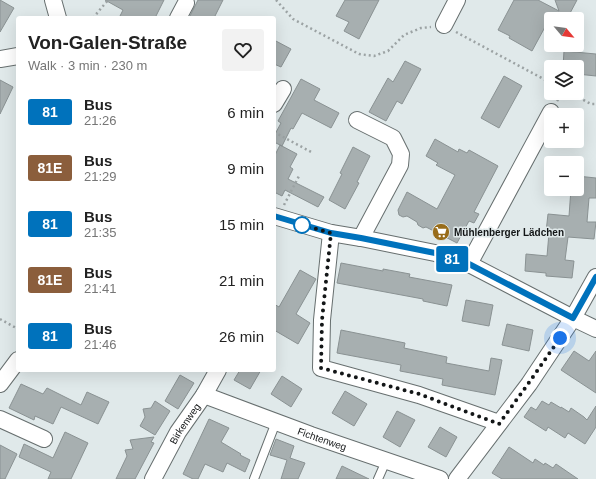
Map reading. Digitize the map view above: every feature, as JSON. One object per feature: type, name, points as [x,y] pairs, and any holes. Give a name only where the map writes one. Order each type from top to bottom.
[{"type":"street","points":[[53,0],[57,16]]},
{"type":"street","points":[[444,26],[457,0]]},
{"type":"street","points":[[179,16],[186,2]]},
{"type":"street","points":[[0,59],[16,56]]},
{"type":"street","points":[[276,101],[283,89]]},
{"type":"street","points":[[357,120],[393,138],[401,154],[400,165],[361,238]]},
{"type":"street","points":[[469,264],[544,125]]},
{"type":"street","points":[[276,217],[331,233],[435,253],[469,264],[596,329]]},
{"type":"street","points":[[331,233],[322,320],[321,368],[419,394],[499,424]]},
{"type":"street","points":[[458,479],[528,384],[573,318],[596,276]]},
{"type":"street","points":[[0,384],[16,363]]},
{"type":"street","name":"Birkenweg","points":[[153,479],[178,432],[204,395],[217,372]]},
{"type":"street","name":"Fichtenweg","points":[[204,395],[311,435],[440,479]]},
{"type":"street","points":[[0,419],[44,439]]},
{"type":"lane","points":[[254,479],[276,422]]},
{"type":"lane","points":[[378,479],[386,461]]},
{"type":"path","points":[[95,16],[108,0]]},
{"type":"path","points":[[276,0],[293,19],[359,54],[374,56],[388,51],[404,36],[421,28]]},
{"type":"path","points":[[444,26],[544,79]]},
{"type":"path","points":[[583,100],[591,104],[596,104]]},
{"type":"path","points":[[276,133],[313,153]]},
{"type":"path","points":[[276,217],[300,174]]},
{"type":"path","points":[[0,319],[16,328]]},
{"type":"building","points":[[0,0],[14,8],[0,32]]},
{"type":"building","points":[[105,0],[164,0],[156,16],[120,16],[123,10]]},
{"type":"building","points":[[198,0],[223,0],[215,16],[190,16]]},
{"type":"building","points":[[345,0],[379,0],[359,39],[344,31],[349,22],[336,16]]},
{"type":"building","points":[[514,0],[538,0],[559,11],[555,0],[577,0],[571,12],[544,12],[544,29],[532,51],[509,38],[510,36],[498,30]]},
{"type":"building","points":[[276,41],[291,49],[281,67],[276,65]]},
{"type":"building","points":[[564,52],[596,54],[596,76],[584,75],[584,60],[563,60]]},
{"type":"building","points":[[405,61],[421,69],[402,104],[397,101],[386,121],[369,112],[388,78],[393,82]]},
{"type":"building","points":[[504,76],[522,86],[499,128],[481,118]]},
{"type":"building","points":[[301,79],[320,89],[314,100],[339,113],[331,128],[302,113],[293,129],[291,128],[282,146],[276,143],[276,132],[281,123],[278,121]]},
{"type":"building","points":[[0,80],[13,87],[0,114]]},
{"type":"building","points":[[435,139],[458,152],[459,149],[467,153],[469,150],[498,166],[474,212],[479,214],[474,223],[469,221],[457,243],[426,227],[423,228],[407,216],[403,217],[399,215],[398,210],[407,192],[437,209],[455,175],[436,165],[438,163],[426,156]]},
{"type":"building","points":[[280,145],[297,154],[290,167],[293,169],[288,179],[324,197],[318,207],[285,190],[282,196],[276,193],[276,153]]},
{"type":"building","points":[[353,147],[370,156],[357,182],[359,183],[345,209],[329,200]]},
{"type":"building","points":[[584,177],[596,178],[596,198],[589,198],[587,222],[596,222],[594,239],[568,237],[565,260],[574,261],[572,278],[546,276],[546,273],[525,271],[526,254],[547,256],[549,233],[546,232],[548,214],[569,216],[570,196],[584,196]]},
{"type":"building","points":[[341,263],[383,271],[383,269],[410,274],[409,277],[452,285],[447,306],[423,301],[423,299],[337,283]]},
{"type":"building","points":[[300,270],[316,279],[296,314],[310,323],[298,344],[276,331],[276,305],[279,307]]},
{"type":"building","points":[[466,300],[493,305],[489,326],[462,321]]},
{"type":"building","points":[[507,324],[533,330],[529,351],[502,345]]},
{"type":"building","points":[[341,330],[405,343],[404,348],[447,357],[446,363],[489,371],[491,358],[502,360],[495,395],[442,385],[443,379],[400,371],[401,365],[337,353]]},
{"type":"building","points":[[574,351],[589,361],[596,351],[596,393],[561,370]]},
{"type":"building","points":[[239,372],[260,372],[250,389],[234,380]]},
{"type":"building","points":[[180,375],[194,383],[178,409],[165,401]]},
{"type":"building","points":[[282,376],[302,389],[291,407],[271,394]]},
{"type":"building","points":[[21,384],[43,394],[47,388],[81,405],[87,392],[109,402],[98,424],[61,407],[53,424],[35,416],[34,420],[9,408]]},
{"type":"building","points":[[345,391],[367,404],[354,426],[332,413]]},
{"type":"building","points":[[155,401],[170,411],[155,435],[140,426],[145,417],[143,409],[151,408]]},
{"type":"building","points":[[542,401],[549,405],[551,402],[569,412],[571,408],[587,420],[596,406],[596,427],[585,444],[568,433],[565,438],[548,427],[546,431],[524,417],[531,407],[536,410]]},
{"type":"building","points":[[397,411],[415,420],[400,447],[383,437]]},
{"type":"building","points":[[209,419],[229,428],[221,442],[250,460],[245,472],[227,463],[223,472],[205,464],[198,479],[193,479],[183,474]]},
{"type":"building","points":[[440,427],[457,437],[446,457],[428,447]]},
{"type":"building","points":[[65,432],[88,443],[71,479],[48,479],[51,472],[19,457],[24,444],[53,458]]},
{"type":"building","points":[[154,437],[151,442],[154,443],[135,479],[116,479],[127,456],[125,450],[133,449],[130,440]]},
{"type":"building","points":[[276,439],[294,446],[290,458],[305,463],[298,479],[281,479],[287,460],[270,455]]},
{"type":"building","points":[[0,445],[17,454],[5,479],[0,479]]},
{"type":"building","points":[[509,447],[533,463],[535,459],[544,465],[545,463],[553,468],[556,464],[578,479],[502,479],[492,473]]},
{"type":"building","points":[[342,466],[369,479],[336,479]]},
{"type":"bus line","name":"81","points":[[276,217],[331,233],[435,253],[469,264],[573,318],[596,277]]},
{"type":"place","name":"Mühlenberger Lädchen","points":[[441,232]]},
{"type":"route","points":[[302,225],[331,233],[322,320],[321,368],[419,394],[499,424],[560,338]]}]
